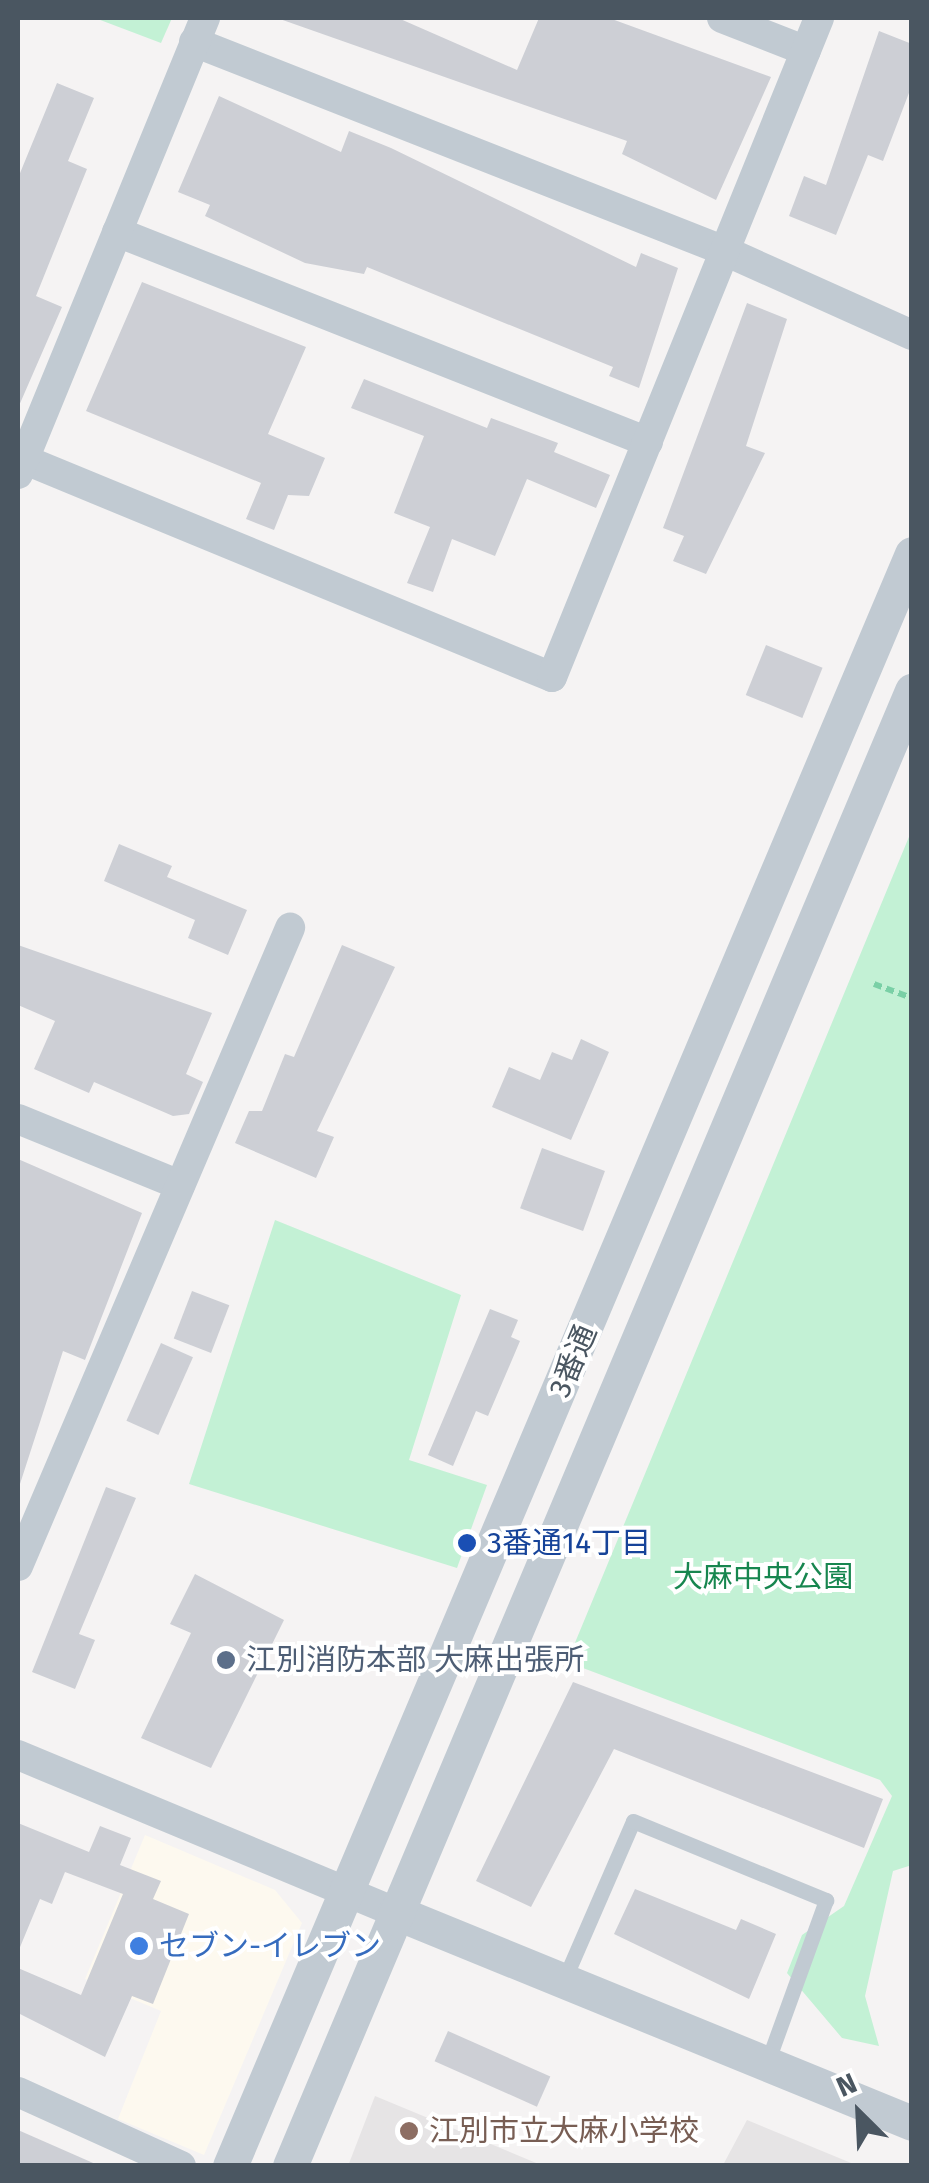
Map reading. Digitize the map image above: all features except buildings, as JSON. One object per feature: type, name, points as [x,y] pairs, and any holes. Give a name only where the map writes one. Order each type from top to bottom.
[{"type":"street","points":[[722,18],[806,51]]},
{"type":"street","points":[[819,18],[806,51],[725,251],[648,442],[552,677],[20,467],[199,30],[725,251],[912,335]]},
{"type":"street","points":[[117,232],[648,442]]},
{"type":"street","name":"3番通","points":[[230,2166],[912,554]]},
{"type":"street","name":"3番通","points":[[290,2166],[912,692]]},
{"type":"street","points":[[18,1566],[290,928]]},
{"type":"street","points":[[18,1119],[180,1185]]},
{"type":"street","points":[[18,1755],[344,1893],[912,2122]]},
{"type":"street","points":[[18,2092],[181,2166]]},
{"type":"lane","points":[[564,1980],[633,1821],[826,1900],[767,2064]]},
{"type":"path","points":[[874,984],[912,998]]},
{"type":"shaded area","points":[[145,1835],[275,1890],[302,1923],[204,2155],[118,2119],[161,2011],[85,1979]]},
{"type":"shaded area","name":"江別市立大麻小学校","points":[[375,2096],[541,2165],[348,2166]]},
{"type":"shaded area","name":"江別市立大麻小学校","points":[[747,2120],[856,2165],[723,2165]]},
{"type":"green space","points":[[95,18],[172,18],[161,43]]},
{"type":"green space","name":"大麻中央公園","points":[[911,832],[912,1865],[893,1871],[865,1996],[879,2046],[842,2038],[787,1973],[802,1935],[844,1906],[892,1796],[880,1780],[567,1662]]},
{"type":"green space","points":[[275,1220],[461,1295],[409,1460],[487,1485],[457,1568],[189,1484]]},
{"type":"place","name":"3番通14丁目","points":[[467,1543]]},
{"type":"place","name":"江別消防本部 大麻出張所","points":[[226,1660]]},
{"type":"place","name":"セブン-イレブン","points":[[139,1946]]},
{"type":"place","name":"江別市立大麻小学校","points":[[409,2131]]}]
